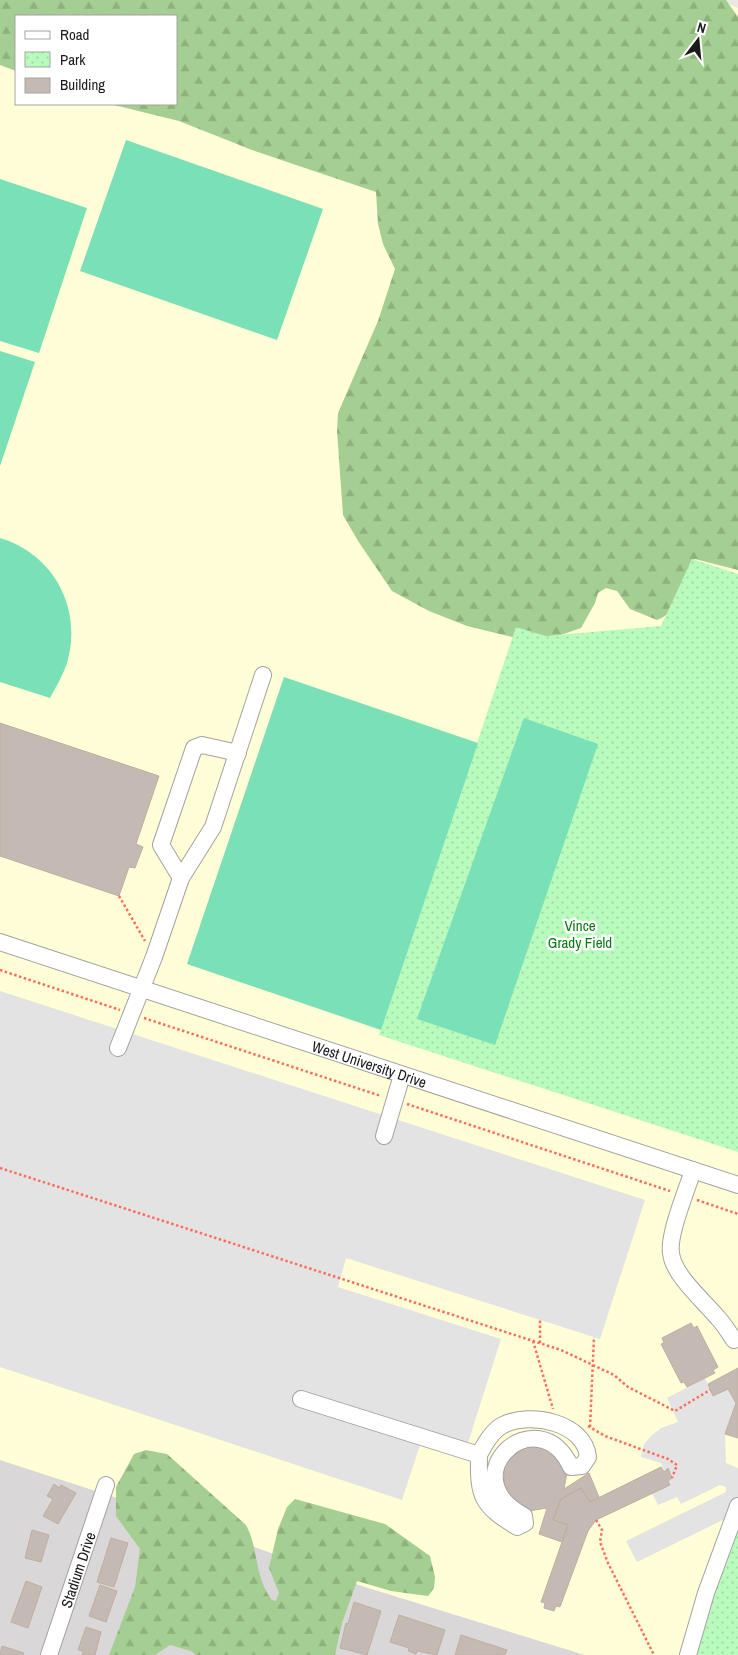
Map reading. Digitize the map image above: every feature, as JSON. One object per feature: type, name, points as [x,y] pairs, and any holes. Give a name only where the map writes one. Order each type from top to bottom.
[{"type":"street","points":[[118,1048],[154,957],[181,878],[213,827],[263,675]]},
{"type":"street","points":[[181,878],[161,845],[194,748],[202,745],[238,753]]},
{"type":"street","name":"West University Drive","points":[[0,942],[738,1185]]},
{"type":"street","points":[[384,1136],[402,1075]]},
{"type":"street","points":[[693,1170],[672,1238],[670,1253],[673,1262],[692,1290],[736,1335]]},
{"type":"street","points":[[301,1399],[479,1455]]},
{"type":"street","points":[[531,1418],[550,1421],[570,1430],[587,1448],[588,1458],[582,1466],[571,1467],[556,1446],[546,1440],[531,1438],[516,1442],[502,1452],[495,1466],[496,1491],[516,1511],[524,1516],[525,1523],[517,1527],[495,1513],[483,1498],[479,1455],[501,1426],[516,1420],[531,1418]]},
{"type":"street","name":"Stadium Drive","points":[[49,1655],[106,1485]]},
{"type":"street","points":[[688,1655],[706,1593],[738,1506]]},
{"type":"path","points":[[119,896],[154,957]]},
{"type":"path","points":[[0,970],[738,1214]]},
{"type":"path","points":[[0,1168],[561,1350],[614,1375],[628,1387],[675,1411],[710,1390]]},
{"type":"path","points":[[540,1320],[540,1344]]},
{"type":"path","points":[[590,1426],[594,1337]]},
{"type":"path","points":[[533,1341],[554,1412]]},
{"type":"path","points":[[596,1520],[602,1530],[600,1542],[608,1564],[654,1655]]},
{"type":"shaded area","points":[[0,0],[719,0],[738,8],[738,1655],[585,1655],[362,1586],[136,1504],[0,1460]]},
{"type":"shaded area","points":[[0,991],[645,1200],[600,1339],[346,1258],[338,1287],[501,1339],[468,1443],[425,1430],[402,1500],[0,1367]]},
{"type":"shaded area","points":[[705,1378],[713,1396],[728,1389],[736,1403],[725,1434],[726,1463],[738,1468],[738,1506],[733,1515],[637,1562],[626,1541],[726,1492],[726,1487],[720,1485],[681,1504],[677,1497],[658,1505],[652,1493],[670,1484],[668,1481],[672,1478],[668,1468],[664,1472],[661,1463],[641,1457],[644,1444],[651,1436],[661,1428],[678,1422],[667,1398]]},
{"type":"shaded area","points":[[0,1460],[136,1504],[362,1586],[585,1655],[0,1655]]},
{"type":"green space","points":[[0,0],[726,0],[738,17],[738,570],[695,559],[686,575],[673,609],[657,620],[630,609],[617,591],[606,588],[598,593],[595,603],[581,628],[552,638],[525,640],[467,626],[429,611],[392,591],[343,515],[337,431],[338,413],[378,321],[395,269],[383,244],[378,224],[376,192],[252,150],[179,121],[114,105],[178,105],[178,15],[15,15],[15,71],[0,65]]},
{"type":"green space","points":[[126,140],[323,209],[277,340],[80,271]]},
{"type":"green space","points":[[0,179],[87,208],[39,353],[0,341]]},
{"type":"green space","points":[[0,351],[35,362],[0,466]]},
{"type":"green space","points":[[0,538],[19,546],[36,557],[49,570],[60,586],[67,604],[71,623],[71,643],[67,663],[50,698],[0,682]]},
{"type":"green space","name":"Vince Grady Field","points":[[692,559],[738,574],[738,1152],[379,1035],[516,627],[546,636],[661,626]]},
{"type":"green space","points":[[284,677],[478,743],[381,1030],[187,964]]},
{"type":"green space","points":[[524,718],[598,744],[495,1045],[417,1019]]},
{"type":"green space","points":[[146,1450],[167,1454],[246,1525],[253,1544],[262,1582],[272,1600],[276,1601],[279,1593],[269,1568],[278,1529],[287,1507],[295,1499],[385,1524],[430,1556],[435,1577],[434,1588],[428,1596],[391,1591],[357,1581],[342,1623],[335,1655],[196,1655],[191,1651],[170,1645],[155,1655],[109,1655],[135,1587],[140,1549],[116,1516],[116,1487],[134,1454]]},
{"type":"green space","points":[[737,1521],[738,1655],[695,1655]]},
{"type":"building","points":[[0,723],[159,776],[136,844],[143,847],[135,868],[129,867],[119,896],[0,856]]},
{"type":"building","points":[[691,1323],[694,1328],[697,1326],[718,1367],[713,1370],[715,1373],[687,1387],[684,1382],[681,1383],[661,1344],[664,1343],[662,1338]]},
{"type":"building","points":[[738,1368],[738,1438],[725,1434],[736,1403],[728,1389],[713,1396],[708,1384]]},
{"type":"building","points":[[533,1442],[562,1457],[567,1473],[564,1489],[589,1473],[599,1497],[590,1502],[581,1488],[561,1499],[553,1520],[568,1525],[562,1542],[539,1534],[547,1508],[529,1511],[503,1493],[505,1458]]},
{"type":"building","points":[[661,1467],[664,1472],[668,1468],[672,1478],[668,1481],[670,1485],[596,1520],[588,1531],[560,1607],[556,1606],[554,1611],[544,1608],[545,1603],[541,1602],[568,1525],[553,1520],[561,1499],[581,1488],[590,1502]]},
{"type":"building","points":[[54,1484],[59,1488],[61,1485],[76,1493],[58,1524],[43,1516],[53,1499],[47,1496]]},
{"type":"building","points":[[32,1530],[49,1535],[41,1562],[25,1558]]},
{"type":"building","points":[[111,1538],[128,1543],[114,1587],[97,1582]]},
{"type":"building","points":[[26,1581],[42,1587],[28,1628],[11,1622]]},
{"type":"building","points":[[100,1585],[117,1591],[106,1622],[89,1616]]},
{"type":"building","points":[[354,1602],[381,1611],[367,1655],[340,1648],[346,1623],[348,1624]]},
{"type":"building","points":[[399,1615],[445,1630],[437,1655],[417,1651],[416,1654],[408,1651],[409,1648],[390,1642]]},
{"type":"building","points":[[86,1627],[101,1632],[95,1655],[82,1655],[83,1651],[78,1650]]},
{"type":"building","points":[[461,1635],[507,1650],[505,1655],[455,1655]]},
{"type":"building","points":[[2,1646],[24,1653],[23,1655],[0,1655]]}]
